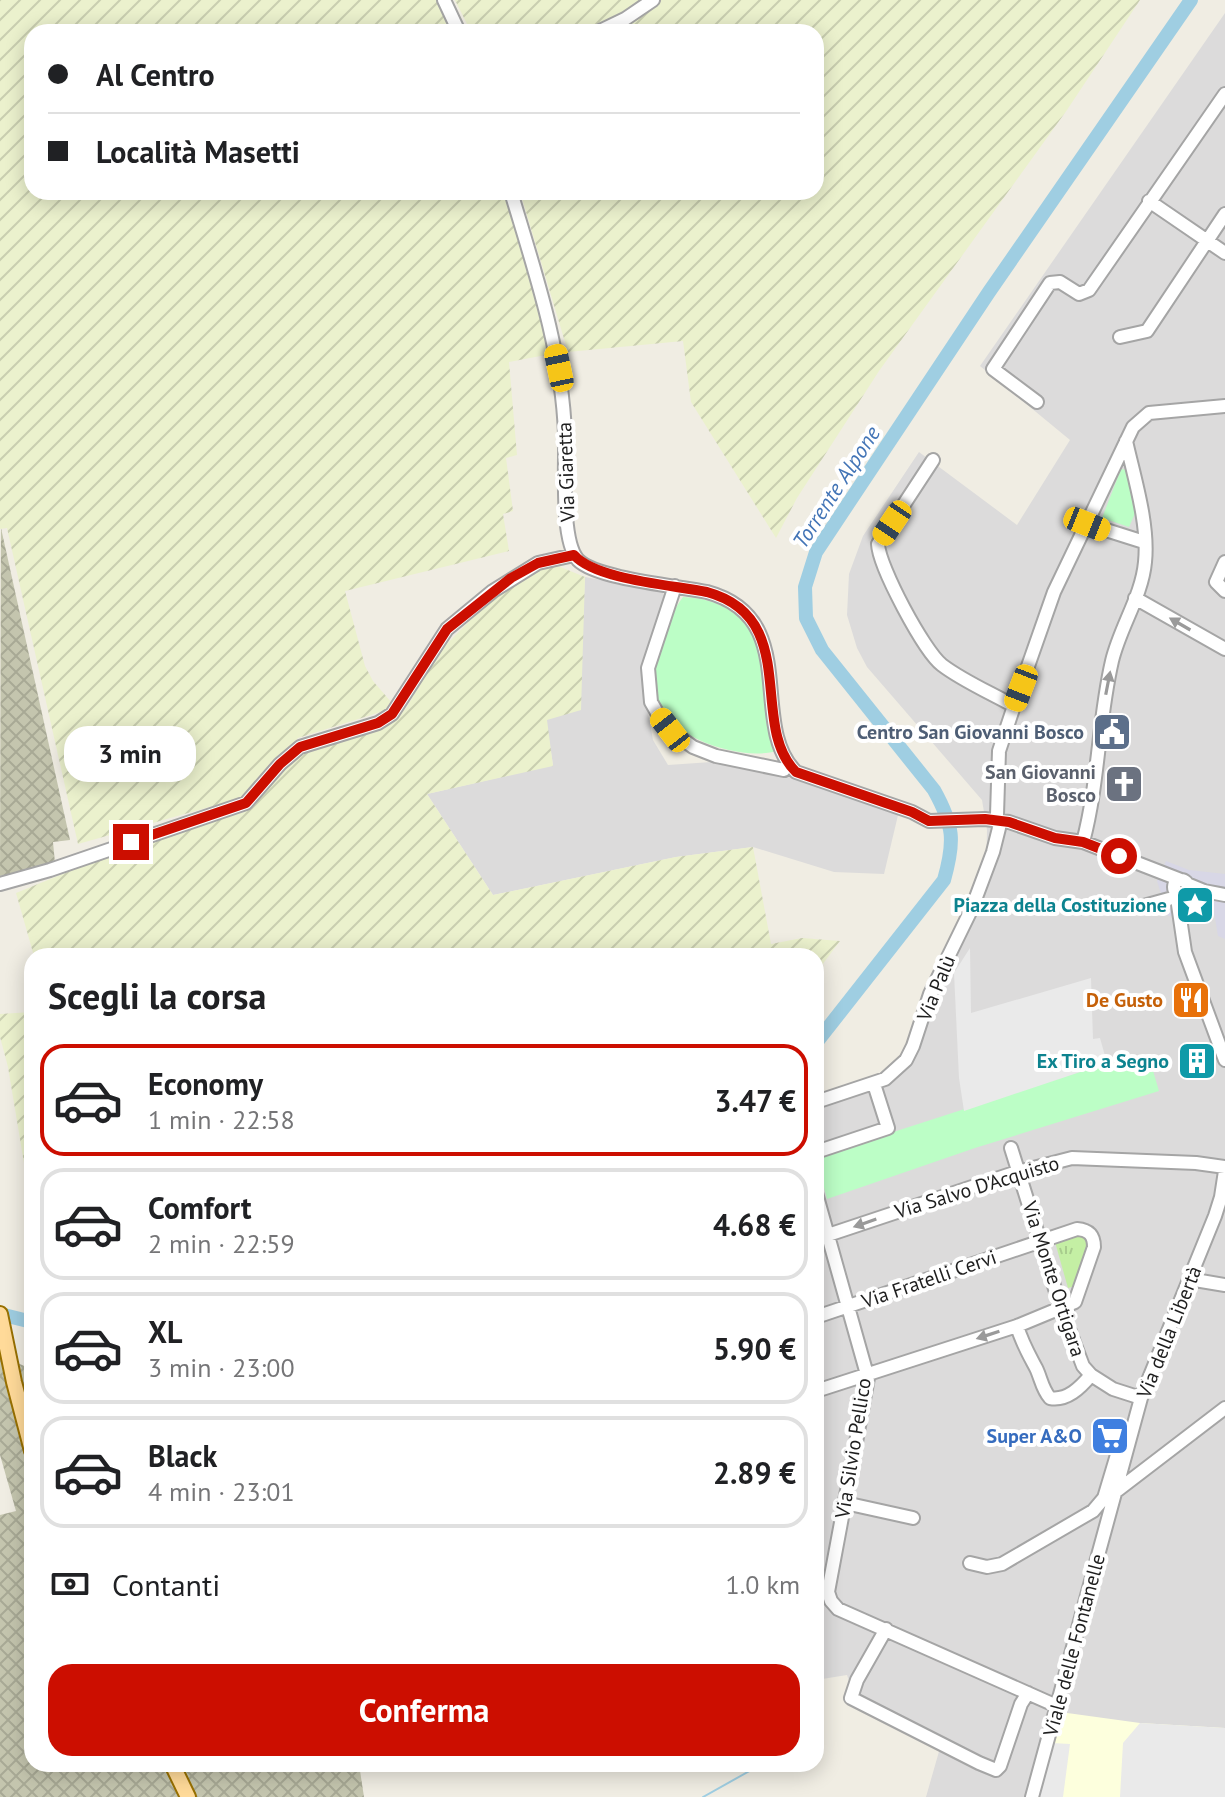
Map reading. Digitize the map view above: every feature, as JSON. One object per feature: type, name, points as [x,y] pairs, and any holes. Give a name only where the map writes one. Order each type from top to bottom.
[{"type":"main road","points":[[0,1314],[24,1424]]},
{"type":"main road","points":[[176,1772],[188,1797]]},
{"type":"street","points":[[444,0],[455,24]]},
{"type":"street","points":[[615,24],[653,0]]},
{"type":"street","points":[[1037,402],[993,369],[1050,283],[1060,282],[1079,294],[1089,290],[1225,94]]},
{"type":"street","name":"Via Giaretta","points":[[513,200],[546,313],[563,391],[568,528],[574,555]]},
{"type":"street","points":[[1149,201],[1225,253]]},
{"type":"street","points":[[1120,337],[1147,331],[1225,214]]},
{"type":"street","name":"Via Palù","points":[[824,1100],[885,1079],[899,1068],[913,1046],[930,994],[986,873],[999,828],[999,751],[1054,592],[1126,441],[1138,421],[1149,413],[1225,406]]},
{"type":"street","points":[[1083,842],[1094,795],[1100,724],[1112,659],[1146,559],[1141,511],[1126,441]]},
{"type":"street","points":[[933,460],[878,544],[878,555],[906,611],[940,664],[1014,706]]},
{"type":"street","points":[[1087,524],[1144,542]]},
{"type":"street","points":[[0,884],[246,803],[280,764],[300,747],[378,723],[392,714],[447,629],[493,591],[538,563],[574,555],[581,563],[607,574],[707,592],[729,600],[749,617],[756,627],[771,682],[780,748],[796,772],[899,807],[929,821],[998,820],[1055,838],[1083,842],[1156,871],[1179,889]]},
{"type":"street","points":[[1225,562],[1216,582],[1225,591]]},
{"type":"street","points":[[675,586],[648,668],[651,702],[659,716],[670,730],[693,747],[716,756],[784,770],[788,764]]},
{"type":"street","points":[[1135,598],[1225,649]]},
{"type":"street","points":[[1179,889],[1178,915],[1188,963],[1225,1060]]},
{"type":"street","points":[[1140,907],[1179,889],[1225,895]]},
{"type":"street","points":[[824,1149],[888,1128],[874,1084]]},
{"type":"street","name":"Via Monte Ortigara","points":[[1011,1148],[1061,1308],[1083,1366],[1091,1375],[1138,1398]]},
{"type":"street","name":"Via Salvo D'Acquisto","points":[[828,1235],[1072,1158],[1196,1163],[1225,1169]]},
{"type":"street","name":"Via della Libertà","points":[[1109,1496],[1124,1465],[1138,1398],[1221,1197],[1225,1169]]},
{"type":"street","name":"Via Silvio Pellico","points":[[824,1225],[867,1373],[828,1592],[831,1601]]},
{"type":"street","name":"Via Fratelli Cervi","points":[[824,1314],[1077,1229],[1090,1233],[1094,1247],[1078,1299],[1061,1308]]},
{"type":"street","points":[[1189,1279],[1225,1285]]},
{"type":"street","points":[[824,1388],[1017,1326],[1061,1308]]},
{"type":"street","points":[[1017,1326],[1026,1354],[1050,1398],[1060,1399],[1071,1393],[1091,1375]]},
{"type":"street","points":[[1138,1398],[1124,1465],[1155,1461]]},
{"type":"street","points":[[970,1563],[987,1567],[1014,1558],[1093,1511],[1225,1408]]},
{"type":"street","name":"Viale delle Fontanelle","points":[[1032,1797],[1059,1707],[1109,1496]]},
{"type":"street","points":[[845,1503],[913,1518]]},
{"type":"street","points":[[824,1603],[831,1601],[838,1609],[1059,1707]]},
{"type":"street","points":[[886,1629],[857,1680],[851,1698],[979,1763],[996,1770],[1000,1766],[1028,1693]]},
{"type":"shaded area","points":[[0,0],[440,0],[451,24],[24,24],[24,200],[513,200],[551,354],[509,362],[517,455],[506,458],[513,511],[503,514],[509,551],[345,591],[365,666],[392,703],[387,710],[298,738],[245,797],[78,844],[7,528],[0,529]]},
{"type":"shaded area","points":[[455,0],[1140,0],[1067,110],[879,371],[797,498],[776,538],[691,402],[683,341],[568,352],[522,200],[824,200],[824,24],[467,24]]},
{"type":"shaded area","points":[[1225,13],[1225,1797],[926,1797],[940,1748],[843,1699],[848,1692],[847,1675],[824,1679],[824,1100],[899,1068],[986,873],[987,830],[982,800],[867,667],[857,648],[847,615],[849,574],[863,536],[919,452],[1017,525],[1070,440],[980,366]]},
{"type":"shaded area","points":[[1,528],[70,840],[53,842],[55,863],[40,870],[0,876]]},
{"type":"shaded area","points":[[558,566],[585,577],[581,710],[547,720],[553,766],[427,794],[493,895],[676,857],[753,847],[771,944],[802,938],[840,941],[824,962],[824,948],[32,948],[16,893],[109,855],[244,812],[280,772],[304,753],[384,728],[407,707],[436,655],[499,591],[538,570]]},
{"type":"shaded area","points":[[585,577],[662,591],[665,597],[645,659],[642,680],[653,740],[668,765],[726,761],[810,781],[899,811],[884,874],[834,872],[753,847],[676,857],[493,895],[427,794],[553,765],[546,720],[582,639]]},
{"type":"shaded area","name":"Piazza della Costituzione","points":[[1166,861],[1189,870],[1225,874],[1225,939],[1218,936],[1214,912],[1168,916],[1157,881]]},
{"type":"shaded area","points":[[970,948],[971,1013],[1091,978],[1093,1039],[1100,1038],[1107,1063],[964,1111],[959,1078],[954,973]]},
{"type":"shaded area","points":[[24,1012],[24,1163],[0,1037],[0,1014]]},
{"type":"shaded area","points":[[0,1356],[24,1366],[24,1772],[360,1772],[364,1797],[0,1797],[0,1515],[16,1511],[0,1455]]},
{"type":"shaded area","points":[[1060,1712],[1140,1723],[1225,1728],[1225,1797],[1037,1797]]},
{"type":"shaded area","points":[[1140,1723],[1225,1728],[1225,1797],[1120,1797],[1123,1743]]},
{"type":"shaded area","points":[[1052,1743],[1070,1744],[1063,1797],[1037,1797]]},
{"type":"green space","points":[[1121,469],[1128,470],[1136,511],[1129,527],[1102,518]]},
{"type":"green space","points":[[683,597],[712,602],[734,613],[749,630],[766,673],[777,751],[745,753],[710,744],[677,727],[657,703],[654,692],[656,664],[670,619]]},
{"type":"green space","points":[[1107,1063],[1151,1064],[1159,1091],[975,1148],[827,1199],[824,1154]]},
{"type":"green space","points":[[1080,1233],[1091,1241],[1078,1285],[1068,1288],[1055,1242]]},
{"type":"waterway","name":"Torrente Alpone","points":[[824,1033],[944,880],[951,834],[946,814],[934,790],[822,650],[806,618],[805,587],[816,552],[989,292],[1191,0]]},
{"type":"waterway","name":"Torrente Alpone","points":[[0,1314],[24,1320]]},
{"type":"waterway","points":[[703,1797],[748,1772]]},
{"type":"place","name":"Centro San Giovanni Bosco","points":[[1112,732]]},
{"type":"place","name":"San Giovanni Bosco","points":[[1124,784]]},
{"type":"place","name":"Piazza della Costituzione","points":[[1195,905]]},
{"type":"place","name":"De Gusto","points":[[1191,1000]]},
{"type":"place","name":"Ex Tiro a Segno","points":[[1197,1061]]},
{"type":"place","name":"Super A&O","points":[[1110,1436]]},
{"type":"route","points":[[131,842],[246,803],[280,764],[300,747],[378,723],[392,714],[447,629],[511,578],[538,563],[574,555],[581,563],[607,574],[707,592],[739,606],[759,634],[771,682],[780,748],[796,772],[912,812],[929,821],[985,819],[1009,822],[1055,838],[1083,842],[1119,856]]}]
